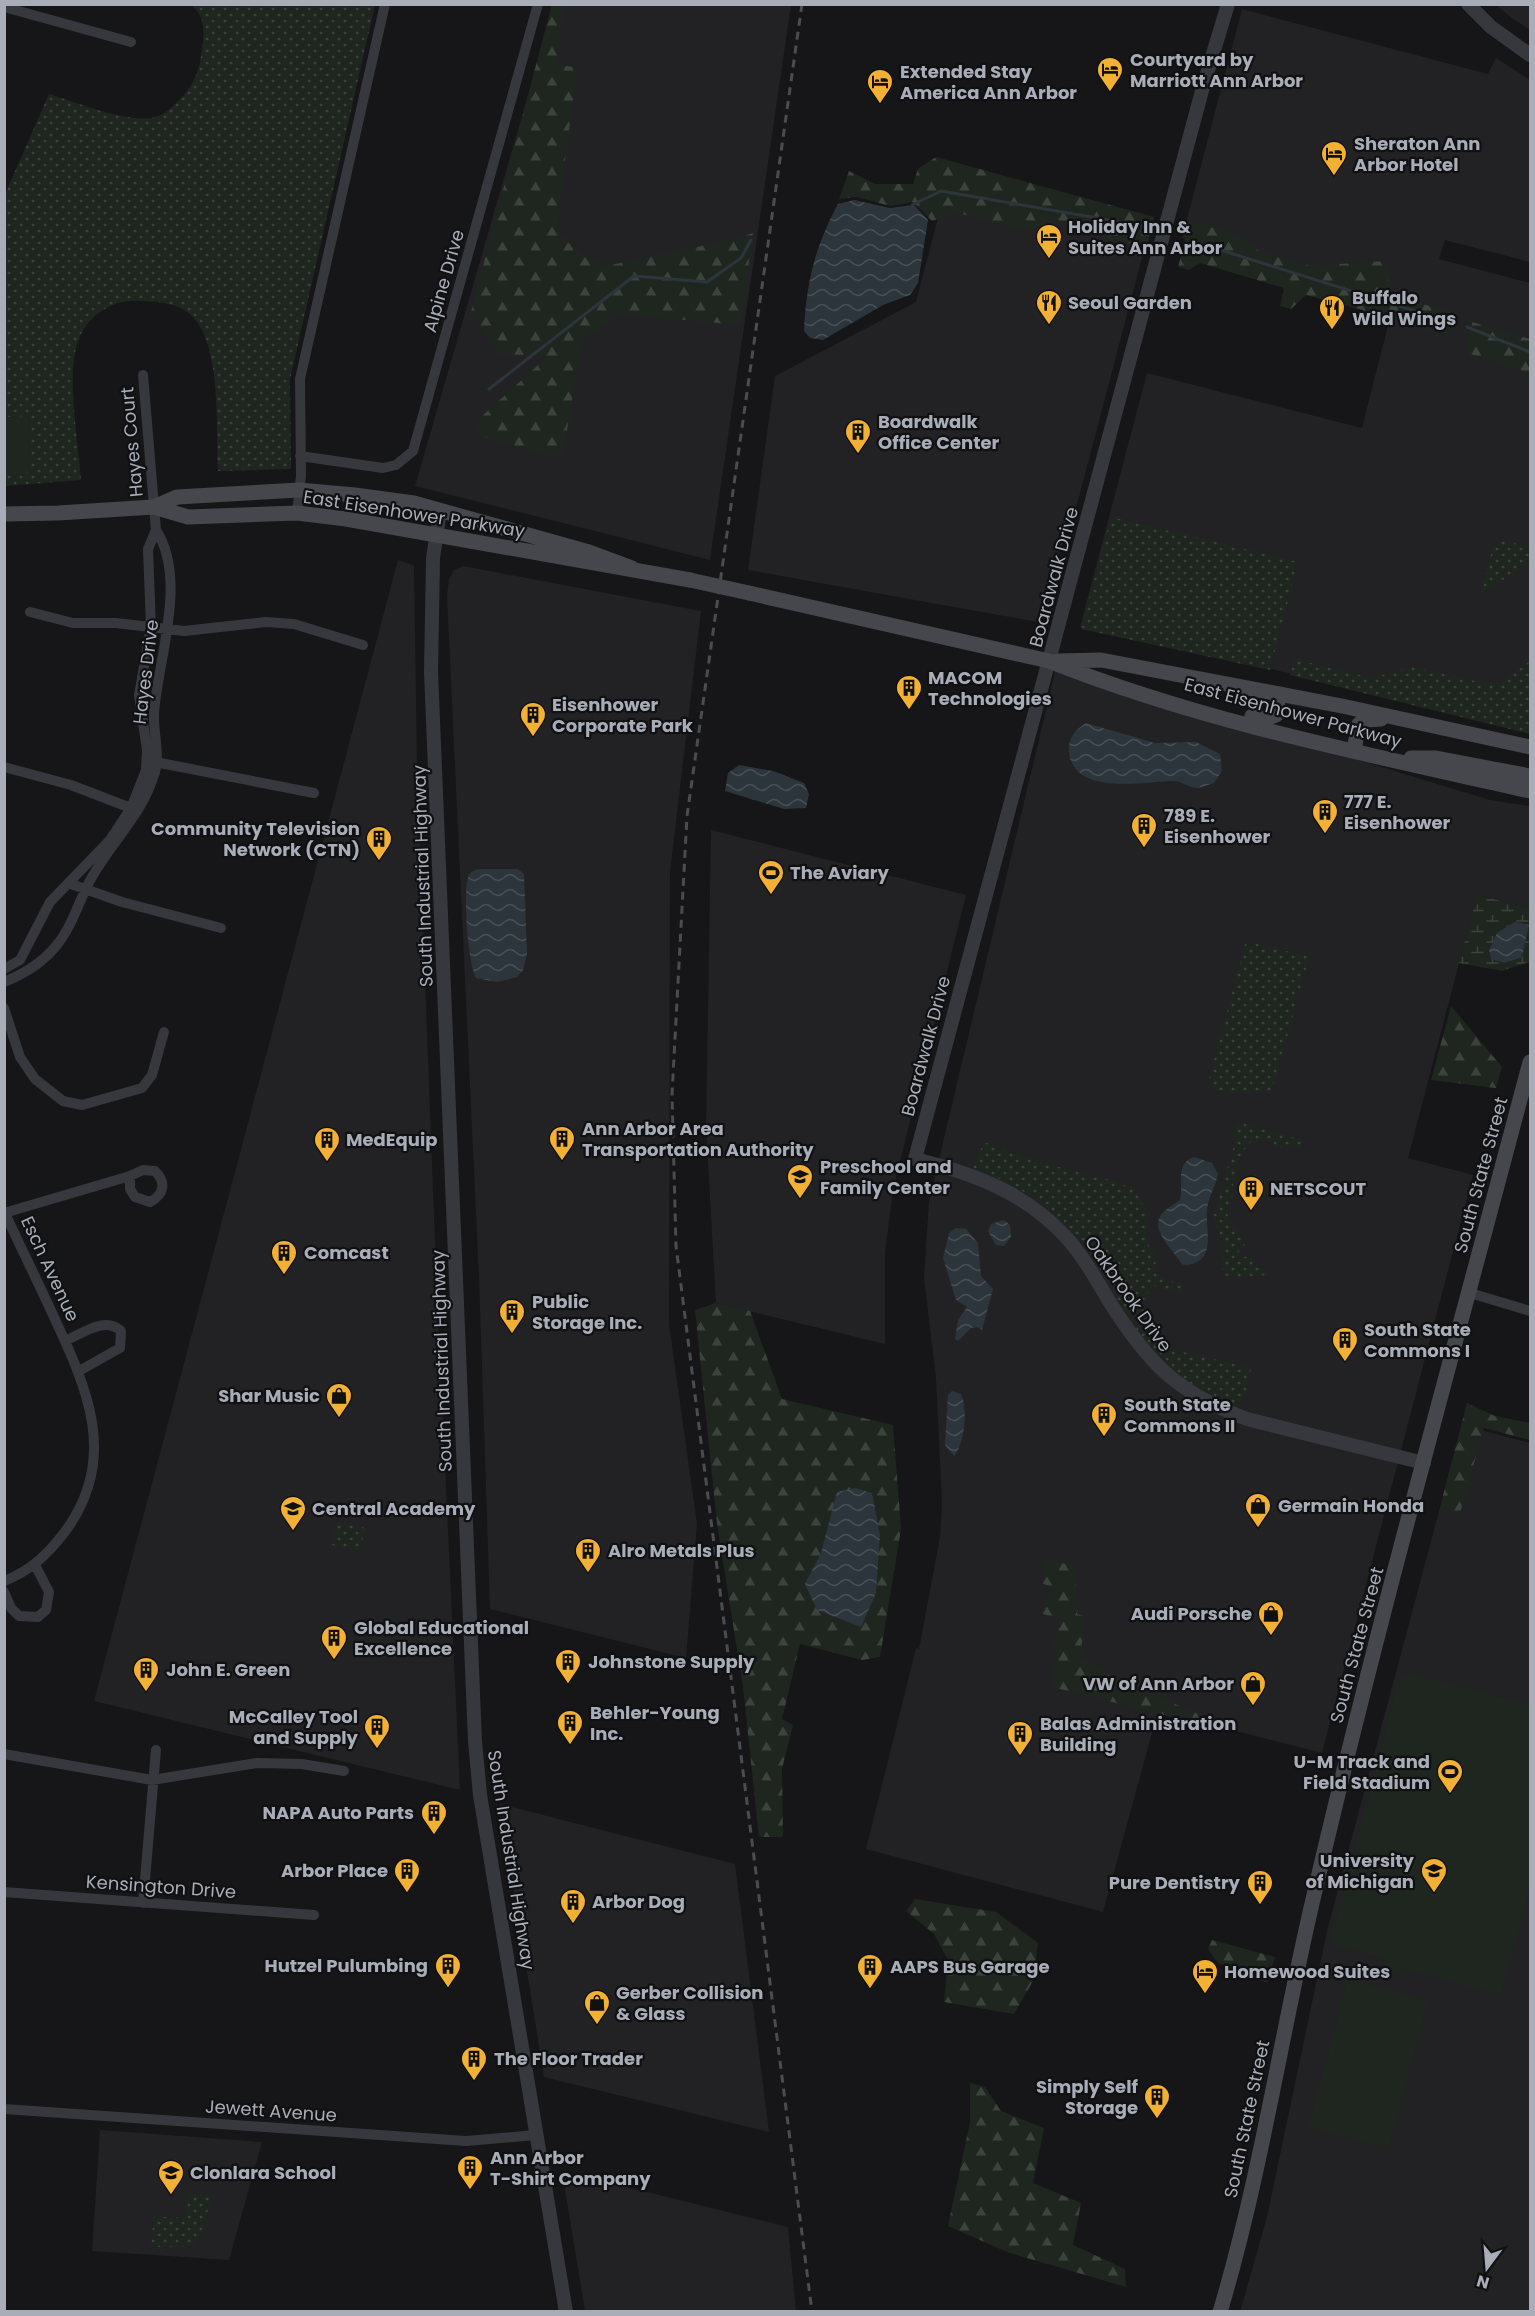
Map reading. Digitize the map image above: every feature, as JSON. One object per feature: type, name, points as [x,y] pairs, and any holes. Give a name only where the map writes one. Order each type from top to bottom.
[{"type":"main road","name":"East Eisenhower Parkway","points":[[4,513],[58,513],[154,507],[177,497],[299,490],[414,503],[589,552],[632,568]]},
{"type":"main road","name":"East Eisenhower Parkway","points":[[154,507],[188,518],[297,513],[436,535],[588,563],[632,568],[1049,661],[1096,680],[1190,707],[1387,759],[1530,791]]},
{"type":"main road","name":"East Eisenhower Parkway","points":[[1049,661],[1101,660],[1279,694],[1530,749]]},
{"type":"main road","points":[[1190,707],[1211,705],[1265,719],[1276,715],[1279,694]]},
{"type":"main road","points":[[1354,750],[1359,724],[1366,720],[1381,719],[1530,749]]},
{"type":"main road","points":[[1387,759],[1436,758],[1530,776]]},
{"type":"main road","name":"South State Street","points":[[1220,2312],[1249,2205],[1313,1897],[1530,1062]]},
{"type":"street","points":[[297,513],[300,379],[385,4]]},
{"type":"street","name":"Alpine Drive","points":[[300,456],[383,468],[404,460],[413,451],[538,4]]},
{"type":"street","name":"Boardwalk Drive","points":[[915,1159],[1200,98],[1228,4]]},
{"type":"street","points":[[1468,4],[1491,27],[1530,55]]},
{"type":"street","points":[[4,7],[131,42]]},
{"type":"street","name":"Hayes Court","points":[[143,375],[154,507]]},
{"type":"street","name":"Hayes Drive","points":[[4,982],[24,973],[57,945],[84,890],[135,810],[152,761],[154,714],[169,629],[165,544],[156,530],[154,507]]},
{"type":"street","name":"South Industrial Highway","points":[[440,511],[436,535],[430,628],[431,672],[475,1741],[480,1795],[566,2312]]},
{"type":"street","name":"Hayes Drive","points":[[152,761],[139,695],[151,627],[148,549],[156,530]]},
{"type":"street","points":[[30,612],[73,623],[116,623],[184,631],[275,623],[294,624],[363,645]]},
{"type":"street","points":[[152,761],[314,793]]},
{"type":"street","points":[[4,766],[71,785],[135,810]]},
{"type":"street","name":"Hayes Drive","points":[[4,969],[20,960],[50,902],[110,840],[135,810]]},
{"type":"street","points":[[68,883],[84,890],[221,928]]},
{"type":"street","points":[[4,1008],[20,1057],[35,1079],[63,1101],[82,1105],[142,1088],[152,1075],[164,1032]]},
{"type":"street","name":"Oakbrook Drive","points":[[915,1159],[985,1179],[1016,1194],[1046,1217],[1067,1237],[1085,1262],[1136,1343],[1158,1368],[1186,1391],[1247,1419],[1424,1463]]},
{"type":"street","points":[[5,1212],[130,1176]]},
{"type":"street","name":"Esch Avenue","points":[[4,1581],[35,1565],[71,1523],[86,1492],[93,1462],[94,1428],[79,1371],[5,1212]]},
{"type":"street","points":[[1470,1293],[1530,1311]]},
{"type":"street","name":"Esch Avenue","points":[[65,1341],[107,1323],[115,1325],[122,1331],[120,1348],[79,1371]]},
{"type":"street","points":[[4,1592],[11,1608],[19,1616],[38,1617],[46,1610],[49,1592],[35,1565]]},
{"type":"street","points":[[143,1903],[156,1750]]},
{"type":"street","points":[[4,1754],[152,1780],[257,1763],[302,1764],[345,1771]]},
{"type":"street","name":"Kensington Drive","points":[[4,1893],[314,1915]]},
{"type":"street","name":"Jewett Avenue","points":[[4,2109],[466,2141],[536,2135]]},
{"type":"shaded area","points":[[554,5],[791,5],[710,560],[415,486]]},
{"type":"shaded area","points":[[1496,5],[1530,5],[1530,30],[1512,18]]},
{"type":"shaded area","points":[[1242,9],[1488,74],[1496,58],[1530,80],[1530,262],[1445,240],[1439,259],[1530,283],[1530,733],[1302,676],[1080,627],[1147,373],[1362,428],[1396,294],[1182,238]]},
{"type":"shaded area","points":[[944,195],[1149,231],[1078,501],[1038,622],[748,570],[775,376],[916,302]]},
{"type":"shaded area","points":[[398,560],[414,565],[417,767],[436,1270],[460,1790],[94,1701]]},
{"type":"shaded area","points":[[463,566],[701,611],[670,872],[669,1324],[697,1524],[686,1658],[490,1609],[479,1277],[447,596],[449,579],[454,570]]},
{"type":"shaded area","points":[[1056,668],[1490,800],[1530,806],[1530,908],[1477,895],[1408,1158],[1473,1175],[1322,1753],[1158,1711],[1103,1912],[866,1849],[916,1648],[919,1649],[940,1537],[942,1504],[936,1378],[924,1278],[929,1201]]},
{"type":"shaded area","points":[[711,830],[966,895],[893,1190],[885,1253],[885,1344],[716,1303],[706,1127]]},
{"type":"shaded area","name":"University of Michigan","points":[[1462,1425],[1530,1443],[1530,2311],[1240,2312],[1267,2217],[1327,1931]]},
{"type":"shaded area","points":[[500,1804],[735,1864],[769,2132],[544,2077]]},
{"type":"shaded area","name":"Clonlara School","points":[[100,2130],[262,2142],[229,2260],[92,2251]]},
{"type":"shaded area","points":[[562,2171],[788,2227],[796,2311],[585,2311]]},
{"type":"green space","points":[[552,4],[563,5],[556,64],[577,68],[556,231],[584,257],[606,266],[735,239],[753,233],[740,325],[620,314],[582,341],[562,459],[477,435],[480,418],[548,356],[499,354],[471,312]]},
{"type":"green space","points":[[192,5],[375,5],[290,379],[291,469],[218,471],[216,389],[213,367],[202,330],[192,316],[179,307],[147,301],[131,301],[114,304],[99,312],[87,324],[75,353],[73,388],[81,480],[5,486],[5,194],[49,94],[114,114],[152,118],[165,112],[186,93],[197,73],[203,42],[202,22]]},
{"type":"green space","points":[[936,157],[1154,217],[1148,242],[1115,244],[1095,231],[1052,221],[1031,230],[957,213],[932,221],[913,202],[890,206],[857,197],[839,199],[849,171],[875,184],[913,184],[918,169]]},
{"type":"green space","points":[[1190,221],[1240,236],[1262,253],[1311,266],[1385,261],[1393,297],[1455,312],[1448,335],[1386,319],[1368,323],[1363,310],[1306,295],[1291,309],[1280,306],[1284,288],[1200,263],[1189,270],[1178,267]]},
{"type":"green space","points":[[1472,322],[1530,339],[1530,373],[1467,353]]},
{"type":"green space","points":[[29,416],[30,472],[5,472],[5,417]]},
{"type":"green space","points":[[1111,517],[1298,562],[1270,670],[1081,629]]},
{"type":"green space","points":[[1504,541],[1530,547],[1530,562],[1484,592],[1482,590],[1493,547]]},
{"type":"green space","points":[[1294,659],[1371,678],[1412,667],[1497,686],[1530,661],[1530,734],[1290,675]]},
{"type":"green space","points":[[1477,895],[1530,908],[1529,962],[1502,971],[1459,963]]},
{"type":"green space","points":[[1246,941],[1309,957],[1272,1091],[1231,1093],[1207,1087]]},
{"type":"green space","points":[[1451,1006],[1502,1067],[1496,1088],[1431,1080]]},
{"type":"green space","points":[[1238,1122],[1302,1140],[1300,1149],[1290,1146],[1289,1150],[1275,1146],[1272,1140],[1254,1141],[1247,1146],[1236,1171],[1232,1189],[1234,1192],[1227,1209],[1228,1218],[1240,1233],[1245,1245],[1238,1250],[1243,1258],[1251,1254],[1259,1268],[1264,1269],[1268,1275],[1237,1277],[1222,1275],[1223,1240],[1216,1226],[1214,1214],[1236,1139],[1231,1131]]},
{"type":"green space","points":[[984,1142],[1028,1159],[1117,1182],[1135,1190],[1146,1210],[1147,1243],[1156,1255],[1155,1273],[1184,1287],[1181,1293],[1150,1285],[1143,1314],[1171,1349],[1251,1368],[1245,1398],[1239,1406],[1195,1386],[1171,1369],[1159,1357],[1128,1316],[1092,1257],[1069,1228],[1055,1215],[1024,1192],[973,1168]]},
{"type":"green space","points":[[716,1303],[750,1311],[782,1399],[893,1425],[901,1529],[880,1657],[862,1660],[800,1644],[782,1719],[793,1725],[782,1769],[783,1837],[759,1837],[743,1687],[717,1524],[695,1310]]},
{"type":"green space","points":[[1467,1403],[1495,1416],[1530,1423],[1530,1440],[1484,1428],[1459,1516],[1441,1503]]},
{"type":"green space","points":[[337,1522],[365,1528],[360,1552],[332,1545]]},
{"type":"green space","points":[[1047,1560],[1075,1566],[1074,1598],[1079,1600],[1077,1614],[1084,1616],[1081,1647],[1085,1649],[1082,1657],[1114,1678],[1201,1715],[1208,1726],[1056,1688],[1052,1676],[1058,1650],[1054,1648],[1061,1619],[1043,1614],[1050,1586],[1041,1583]]},
{"type":"green space","name":"U-M Track and Field Stadium","points":[[1410,1673],[1530,1705],[1530,1885],[1501,1995],[1403,1969],[1402,1973],[1385,1968],[1387,1959],[1330,1944],[1399,1679]]},
{"type":"green space","points":[[915,1899],[996,1912],[1038,1943],[1033,1981],[1014,2014],[944,2002],[948,1960],[934,1934],[906,1911]]},
{"type":"green space","points":[[1212,1940],[1275,1957],[1267,1983],[1218,1963],[1208,1949]]},
{"type":"green space","points":[[1348,1979],[1428,2000],[1389,2148],[1308,2127]]},
{"type":"green space","points":[[970,2083],[985,2087],[1001,2111],[1044,2128],[1033,2183],[1081,2203],[1073,2245],[1125,2269],[1126,2287],[1007,2252],[948,2226],[970,2122]]},
{"type":"green space","points":[[192,2193],[212,2196],[203,2228],[193,2246],[151,2247],[154,2215],[171,2218],[185,2217],[186,2197]]},
{"type":"water","points":[[854,200],[890,208],[914,205],[928,220],[918,283],[910,295],[883,305],[823,340],[810,338],[804,331],[805,314],[818,250],[838,204]]},
{"type":"water","points":[[1086,723],[1155,743],[1196,742],[1220,754],[1222,771],[1214,783],[1198,788],[1174,781],[1129,784],[1097,781],[1083,776],[1074,766],[1069,752],[1073,735]]},
{"type":"water","points":[[739,765],[773,771],[804,783],[809,794],[806,808],[784,809],[725,791],[728,773]]},
{"type":"water","points":[[486,869],[518,869],[524,874],[527,954],[523,970],[517,977],[497,982],[476,978],[468,943],[467,883],[472,872]]},
{"type":"water","points":[[1515,922],[1529,925],[1522,957],[1505,963],[1491,959],[1489,950],[1497,933]]},
{"type":"water","points":[[1194,1157],[1212,1163],[1218,1174],[1208,1205],[1206,1250],[1197,1262],[1188,1265],[1182,1264],[1164,1240],[1158,1221],[1168,1208],[1180,1200],[1182,1170],[1188,1160]]},
{"type":"water","points":[[1004,1220],[1010,1225],[1011,1237],[1004,1246],[996,1245],[988,1231],[991,1224]]},
{"type":"water","points":[[956,1228],[966,1229],[978,1243],[981,1276],[993,1289],[982,1330],[977,1327],[971,1328],[958,1341],[955,1339],[958,1320],[967,1307],[956,1300],[943,1258],[949,1233]]},
{"type":"water","points":[[952,1391],[961,1394],[965,1417],[961,1443],[954,1456],[945,1445],[948,1395]]},
{"type":"water","points":[[855,1488],[872,1493],[880,1535],[876,1593],[861,1627],[817,1610],[805,1584],[821,1553],[837,1492]]},
{"type":"waterway","points":[[912,205],[941,191],[1144,226]]},
{"type":"waterway","points":[[489,389],[634,276],[707,282],[741,258],[751,240]]},
{"type":"waterway","points":[[1192,241],[1447,321]]},
{"type":"waterway","points":[[1467,327],[1530,352]]},
{"type":"railway","points":[[802,4],[687,816],[672,1094],[676,1246],[812,2312]]},
{"type":"place","name":"Courtyard by Marriott Ann Arbor","points":[[1110,93]]},
{"type":"place","name":"Extended Stay America Ann Arbor","points":[[880,105]]},
{"type":"place","name":"Sheraton Ann Arbor Hotel","points":[[1334,177]]},
{"type":"place","name":"Holiday Inn & Suites Ann Arbor","points":[[1049,260]]},
{"type":"place","name":"Seoul Garden","points":[[1049,326]]},
{"type":"place","name":"Buffalo Wild Wings","points":[[1332,331]]},
{"type":"place","name":"Boardwalk Office Center","points":[[858,455]]},
{"type":"place","name":"MACOM Technologies","points":[[909,711]]},
{"type":"place","name":"Eisenhower Corporate Park","points":[[533,738]]},
{"type":"place","name":"777 E. Eisenhower","points":[[1325,835]]},
{"type":"place","name":"789 E. Eisenhower","points":[[1144,849]]},
{"type":"place","name":"Community Television Network (CTN)","points":[[379,862]]},
{"type":"place","name":"The Aviary","points":[[771,896]]},
{"type":"place","name":"Ann Arbor Area Transportation Authority","points":[[562,1162]]},
{"type":"place","name":"MedEquip","points":[[327,1163]]},
{"type":"place","name":"Preschool and Family Center","points":[[800,1200]]},
{"type":"place","name":"NETSCOUT","points":[[1251,1212]]},
{"type":"place","name":"Comcast","points":[[284,1276]]},
{"type":"place","name":"Public Storage Inc.","points":[[512,1335]]},
{"type":"place","name":"South State Commons I","points":[[1345,1363]]},
{"type":"place","name":"Shar Music","points":[[339,1419]]},
{"type":"place","name":"South State Commons II","points":[[1104,1438]]},
{"type":"place","name":"Germain Honda","points":[[1258,1529]]},
{"type":"place","name":"Central Academy","points":[[293,1532]]},
{"type":"place","name":"Alro Metals Plus","points":[[588,1574]]},
{"type":"place","name":"Audi Porsche","points":[[1271,1637]]},
{"type":"place","name":"Global Educational Excellence","points":[[334,1661]]},
{"type":"place","name":"Johnstone Supply","points":[[568,1685]]},
{"type":"place","name":"John E. Green","points":[[146,1693]]},
{"type":"place","name":"VW of Ann Arbor","points":[[1253,1707]]},
{"type":"place","name":"Behler-Young Inc.","points":[[570,1746]]},
{"type":"place","name":"McCalley Tool and Supply","points":[[377,1750]]},
{"type":"place","name":"Balas Administration Building","points":[[1020,1757]]},
{"type":"place","name":"U-M Track and Field Stadium","points":[[1450,1795]]},
{"type":"place","name":"NAPA Auto Parts","points":[[434,1836]]},
{"type":"place","name":"Arbor Place","points":[[407,1894]]},
{"type":"place","name":"University of Michigan","points":[[1434,1894]]},
{"type":"place","name":"Pure Dentistry","points":[[1260,1906]]},
{"type":"place","name":"Arbor Dog","points":[[573,1925]]},
{"type":"place","name":"Hutzel Pulumbing","points":[[448,1989]]},
{"type":"place","name":"AAPS Bus Garage","points":[[870,1990]]},
{"type":"place","name":"Homewood Suites","points":[[1205,1995]]},
{"type":"place","name":"Gerber Collision & Glass","points":[[597,2026]]},
{"type":"place","name":"The Floor Trader","points":[[474,2082]]},
{"type":"place","name":"Simply Self Storage","points":[[1157,2120]]},
{"type":"place","name":"Ann Arbor T-Shirt Company","points":[[470,2191]]},
{"type":"place","name":"Clonlara School","points":[[171,2196]]}]
